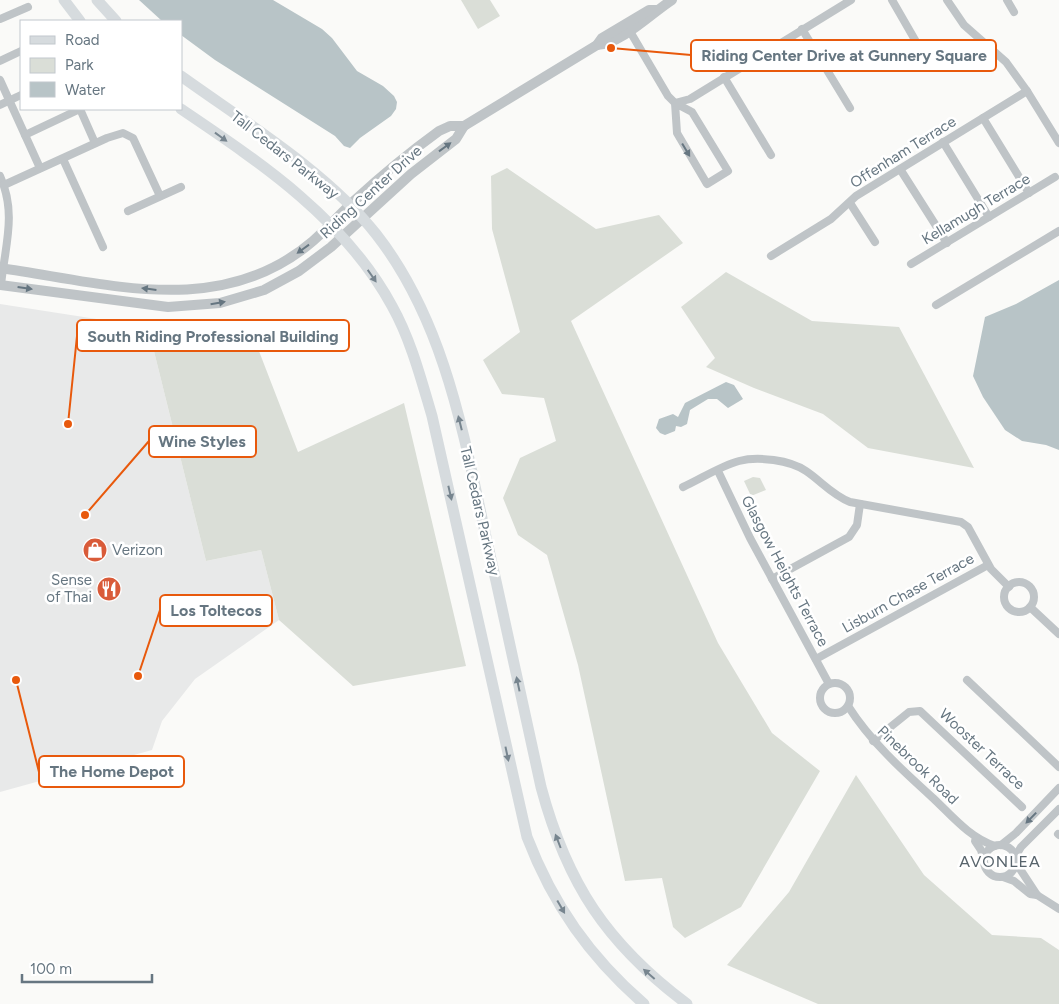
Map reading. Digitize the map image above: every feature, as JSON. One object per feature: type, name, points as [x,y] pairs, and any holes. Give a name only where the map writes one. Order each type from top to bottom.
[{"type":"main road","points":[[64,0],[79,20]]},
{"type":"main road","points":[[97,0],[115,20]]},
{"type":"main road","name":"Tall Cedars Parkway","points":[[182,77],[311,170],[350,205],[391,254],[416,296],[427,318],[450,384],[541,787],[550,822],[561,851],[591,907],[620,946],[650,975],[687,1004]]},
{"type":"main road","name":"Tall Cedars Parkway","points":[[182,110],[303,197],[352,248],[393,307],[418,368],[440,450],[513,782],[528,838],[538,864],[577,934],[618,981],[644,1004]]},
{"type":"street","name":"Riding Center Drive","points":[[597,45],[605,45],[628,29],[652,17],[656,10],[672,0]]},
{"type":"street","points":[[675,103],[690,99],[851,0]]},
{"type":"street","points":[[892,0],[926,59]]},
{"type":"street","points":[[947,0],[964,25],[1006,62],[1058,139]]},
{"type":"street","points":[[1007,0],[1014,12]]},
{"type":"street","points":[[0,20],[28,7]]},
{"type":"street","name":"Riding Center Drive","points":[[1,285],[151,306],[182,307],[220,303],[264,290],[299,271],[342,237],[411,174],[456,139],[464,126],[597,45],[607,34],[649,10],[656,10]]},
{"type":"street","points":[[628,29],[668,96],[675,103],[692,112],[728,171],[707,184],[677,133],[675,103]]},
{"type":"street","points":[[802,29],[850,108]]},
{"type":"street","points":[[0,60],[20,51]]},
{"type":"street","points":[[724,77],[772,155]]},
{"type":"street","points":[[0,80],[40,168]]},
{"type":"street","name":"Offenham Terrace","points":[[771,256],[831,219],[856,196],[1027,91]]},
{"type":"street","points":[[0,104],[20,95]]},
{"type":"street","points":[[25,135],[78,110]]},
{"type":"street","points":[[80,110],[95,143]]},
{"type":"street","points":[[983,118],[1029,193]]},
{"type":"street","name":"Riding Center Drive","points":[[2,269],[154,290],[198,290],[242,280],[280,263],[313,241],[350,205],[439,131],[450,126],[464,126]]},
{"type":"street","points":[[4,185],[95,143],[120,134],[130,136],[160,196]]},
{"type":"street","points":[[943,142],[989,217]]},
{"type":"street","points":[[63,158],[103,248]]},
{"type":"street","points":[[900,169],[947,243]]},
{"type":"street","points":[[0,176],[9,198],[10,213],[1,285]]},
{"type":"street","name":"Kellamugh Terrace","points":[[911,264],[1055,177]]},
{"type":"street","points":[[128,211],[181,186]]},
{"type":"street","points":[[850,203],[875,242]]},
{"type":"street","points":[[936,305],[1059,230]]},
{"type":"street","points":[[683,487],[745,460],[773,461],[793,465],[806,471],[836,496],[860,504],[961,522],[968,528],[988,565],[1009,587]]},
{"type":"street","name":"Glasgow Heights Terrace","points":[[718,471],[772,579],[829,684]]},
{"type":"street","points":[[772,579],[849,537],[857,525],[860,504]]},
{"type":"street","name":"Lisburn Chase Terrace","points":[[816,659],[988,565]]},
{"type":"street","points":[[1020,582],[1028,585],[1034,596],[1030,607],[1023,611],[1011,609],[1004,598],[1009,587],[1020,582]]},
{"type":"street","points":[[1030,607],[1059,634]]},
{"type":"street","points":[[968,680],[1059,767]]},
{"type":"street","points":[[840,683],[847,688],[850,697],[848,706],[836,713],[823,708],[820,695],[823,687],[829,684],[840,683]]},
{"type":"street","name":"Pinebrook Road","points":[[848,706],[872,741],[976,838],[998,845]]},
{"type":"street","name":"Wooster Terrace","points":[[872,741],[909,712],[920,711],[1022,807]]},
{"type":"street","points":[[1037,894],[1030,894],[1014,881],[988,872],[984,860],[987,851],[1016,833],[1059,788]]},
{"type":"street","points":[[999,877],[1012,871],[1018,851],[1059,809]]},
{"type":"street","name":"Pinebrook Road","points":[[976,838],[975,841],[981,850],[984,860]]},
{"type":"street","points":[[998,845],[1010,849],[1037,894],[1059,909]]},
{"type":"shaded area","points":[[0,304],[148,327],[206,561],[261,550],[279,620],[195,679],[162,721],[152,750],[0,792]]},
{"type":"green space","points":[[461,0],[490,0],[500,16],[478,29]]},
{"type":"green space","points":[[507,168],[596,229],[659,215],[683,243],[571,321],[718,643],[772,733],[820,771],[741,907],[685,938],[673,927],[662,878],[625,881],[578,665],[547,555],[518,535],[503,498],[520,458],[556,441],[544,398],[502,394],[483,360],[520,332],[492,229],[491,176]]},
{"type":"green space","points":[[726,272],[812,321],[899,327],[974,468],[868,448],[823,414],[754,388],[706,367],[715,358],[681,307]]},
{"type":"green space","points":[[148,327],[250,328],[298,452],[404,403],[466,666],[353,686],[279,620],[261,550],[206,561]]},
{"type":"green space","points":[[753,477],[760,478],[766,490],[751,496],[744,481]]},
{"type":"green space","points":[[856,775],[924,875],[992,935],[1041,938],[1059,950],[1059,1004],[818,1004],[727,965],[789,892]]},
{"type":"water","points":[[139,0],[273,0],[322,29],[332,38],[357,71],[383,86],[394,96],[397,102],[396,109],[391,116],[360,138],[350,148],[344,146],[335,136],[215,60],[182,36],[182,20],[161,20]]},
{"type":"water","points":[[1059,280],[1059,450],[1046,445],[1022,441],[1005,430],[983,397],[973,376],[985,317],[1016,304]]},
{"type":"water","points":[[726,382],[734,385],[743,399],[728,408],[717,399],[708,399],[690,410],[687,424],[681,427],[676,426],[675,431],[665,435],[656,428],[659,419],[673,414],[678,417],[685,403]]},
{"type":"place","name":"Riding Center Drive at Gunnery Square","points":[[611,48]]},
{"type":"place","name":"South Riding Professional Building","points":[[68,424]]},
{"type":"place","name":"Wine Styles","points":[[85,515]]},
{"type":"place","name":"Verizon","points":[[95,550]]},
{"type":"place","name":"Sense of Thai","points":[[109,589]]},
{"type":"place","name":"Los Toltecos","points":[[138,676]]},
{"type":"place","name":"The Home Depot","points":[[16,680]]},
{"type":"district","name":"AVONLEA","points":[[1000,861]]}]
